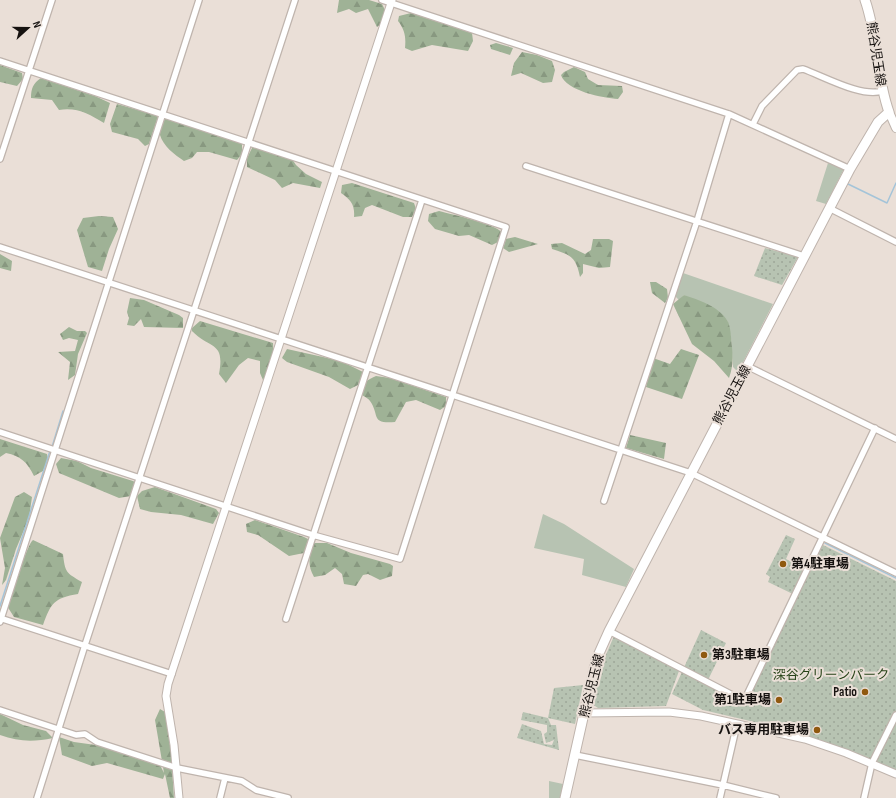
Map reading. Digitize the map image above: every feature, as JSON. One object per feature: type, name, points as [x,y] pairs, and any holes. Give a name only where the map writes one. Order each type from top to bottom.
[{"type":"main road","name":"熊谷児玉線","points":[[565,798],[596,660],[609,631],[850,168],[878,122],[889,112],[882,91],[876,40],[865,0]]},
{"type":"main road","points":[[889,112],[895,125]]},
{"type":"street","points":[[0,158],[52,0]]},
{"type":"street","points":[[172,674],[0,619],[164,115],[199,0]]},
{"type":"street","points":[[37,798],[85,645],[295,0]]},
{"type":"street","points":[[382,0],[392,2],[729,114],[850,168]]},
{"type":"street","points":[[179,798],[177,768],[166,696],[226,507],[392,2]]},
{"type":"street","points":[[0,61],[506,228],[400,559],[312,535],[0,432]]},
{"type":"street","points":[[753,124],[762,106],[796,70],[803,69],[872,94],[882,91]]},
{"type":"street","points":[[604,501],[697,221],[729,114]]},
{"type":"street","points":[[526,166],[804,256]]},
{"type":"street","points":[[286,619],[312,535],[422,200]]},
{"type":"street","points":[[829,208],[896,242]]},
{"type":"street","points":[[0,247],[691,473],[825,536],[896,573]]},
{"type":"street","points":[[747,366],[896,439]]},
{"type":"street","points":[[609,631],[744,701],[825,536],[875,428]]},
{"type":"street","points":[[0,710],[58,730],[76,735],[85,734],[97,742],[177,768],[242,781],[256,790],[288,798]]},
{"type":"street","points":[[585,713],[669,712],[701,716],[804,740],[896,774]]},
{"type":"street","points":[[864,798],[872,764],[896,715]]},
{"type":"street","points":[[720,798],[737,724]]},
{"type":"street","points":[[575,755],[723,785],[776,798]]},
{"type":"street","points":[[220,798],[225,778]]},
{"type":"green space","points":[[339,0],[369,0],[382,4],[386,12],[382,23],[377,27],[368,9],[356,13],[349,9],[337,13]]},
{"type":"green space","points":[[411,13],[472,33],[473,41],[468,51],[432,45],[412,51],[405,48],[404,34],[398,21],[399,16]]},
{"type":"green space","points":[[496,43],[513,48],[510,55],[491,49],[490,45]]},
{"type":"green space","points":[[522,52],[537,55],[552,61],[555,70],[552,82],[543,83],[521,73],[511,76],[514,63]]},
{"type":"green space","points":[[0,65],[22,73],[23,79],[17,86],[0,82]]},
{"type":"green space","points":[[574,67],[585,72],[588,79],[598,85],[622,86],[623,92],[618,99],[586,93],[577,89],[564,81],[561,75]]},
{"type":"green space","points":[[41,78],[95,96],[110,103],[104,123],[77,110],[59,110],[52,100],[31,98],[33,86]]},
{"type":"green space","points":[[117,104],[156,115],[158,117],[149,144],[145,146],[138,139],[112,132],[110,124]]},
{"type":"green space","points":[[165,117],[197,126],[213,134],[236,140],[242,144],[242,154],[237,160],[209,152],[197,152],[192,158],[184,161],[170,150],[160,135],[161,126]]},
{"type":"green space","points":[[252,148],[262,148],[292,159],[306,174],[322,182],[320,188],[293,183],[282,188],[275,180],[247,167],[247,158]]},
{"type":"green space","points":[[828,163],[844,169],[826,204],[816,201]]},
{"type":"green space","points":[[352,183],[414,203],[416,209],[412,217],[403,217],[372,205],[365,208],[362,216],[354,217],[352,203],[341,193],[342,185]]},
{"type":"green space","points":[[439,211],[491,226],[503,233],[498,242],[492,245],[469,235],[459,236],[435,229],[428,221],[429,214]]},
{"type":"green space","points":[[99,216],[113,217],[118,229],[109,249],[102,271],[88,267],[77,230],[83,218]]},
{"type":"green space","points":[[515,237],[538,244],[509,252],[503,248],[506,239]]},
{"type":"green space","points":[[593,239],[609,239],[613,241],[610,267],[599,268],[583,264],[583,273],[580,277],[577,265],[572,258],[564,253],[552,249],[551,244],[562,243],[585,254],[591,250]]},
{"type":"green space","points":[[765,248],[798,257],[782,285],[754,276]]},
{"type":"green space","points":[[0,254],[12,261],[11,271],[0,268]]},
{"type":"green space","points":[[683,273],[773,304],[738,372],[733,367],[731,338],[727,320],[684,295],[679,300],[674,295]]},
{"type":"green space","points":[[650,282],[656,282],[667,289],[668,298],[665,303],[652,293]]},
{"type":"green space","points":[[684,295],[702,301],[713,307],[727,320],[730,329],[733,355],[729,378],[714,361],[692,344],[673,304]]},
{"type":"green space","points":[[130,298],[144,300],[179,315],[183,318],[183,328],[144,327],[141,319],[134,326],[127,325],[129,318],[127,312]]},
{"type":"green space","points":[[200,321],[273,343],[271,363],[263,380],[260,373],[260,361],[248,358],[239,365],[226,383],[219,374],[220,356],[218,351],[215,347],[192,331],[192,328]]},
{"type":"green space","points":[[69,327],[77,331],[85,331],[87,333],[78,354],[75,375],[68,380],[70,362],[58,352],[75,351],[78,340],[69,338],[63,340],[60,334]]},
{"type":"green space","points":[[287,349],[341,361],[363,372],[358,385],[350,389],[329,377],[287,362],[282,358]]},
{"type":"green space","points":[[681,349],[699,355],[682,399],[646,387],[653,358],[670,364]]},
{"type":"green space","points":[[376,376],[390,378],[446,397],[446,406],[440,410],[416,400],[406,402],[395,422],[382,422],[377,418],[373,406],[369,400],[362,395],[363,385],[369,379]]},
{"type":"green space","points":[[630,435],[666,443],[664,459],[626,448]]},
{"type":"green space","points":[[0,439],[47,454],[48,459],[43,471],[34,476],[26,463],[20,458],[6,453],[0,457]]},
{"type":"green space","points":[[61,458],[77,461],[91,468],[133,481],[138,484],[131,496],[119,498],[59,473],[56,464]]},
{"type":"green space","points":[[155,487],[216,509],[219,513],[213,524],[181,515],[151,512],[140,509],[137,496],[142,491]]},
{"type":"green space","points":[[24,492],[32,497],[29,518],[16,549],[6,580],[2,585],[5,568],[0,538],[15,497]]},
{"type":"green space","points":[[543,514],[564,524],[634,569],[626,587],[582,575],[584,559],[534,548]]},
{"type":"green space","points":[[255,520],[304,537],[308,539],[309,544],[304,553],[289,556],[258,535],[247,532],[246,524]]},
{"type":"green space","name":"深谷グリーンパーク","points":[[786,535],[795,539],[786,559],[810,571],[823,545],[896,581],[896,773],[843,748],[793,734],[785,729],[703,710],[672,694],[701,630],[726,643],[708,680],[749,701],[748,699],[797,596],[768,582],[770,577],[766,574]]},
{"type":"green space","points":[[33,540],[63,554],[65,565],[69,574],[82,582],[78,594],[64,597],[54,603],[48,611],[43,625],[14,617],[7,606],[27,550]]},
{"type":"green space","points":[[314,543],[327,543],[351,553],[390,564],[393,566],[392,576],[380,580],[368,574],[363,575],[356,586],[344,584],[342,574],[335,568],[325,575],[314,577],[310,568],[310,560]]},
{"type":"green space","points":[[614,636],[679,671],[666,706],[598,708],[592,704],[602,664]]},
{"type":"green space","points":[[583,685],[575,724],[548,718],[554,688]]},
{"type":"green space","points":[[160,709],[165,712],[171,752],[174,798],[170,798],[165,774],[163,779],[107,763],[92,766],[62,755],[59,737],[74,742],[110,747],[160,765],[164,773],[155,720]]},
{"type":"green space","points":[[523,712],[548,718],[551,725],[556,725],[559,750],[517,738],[522,724],[541,731],[544,744],[552,745],[554,740],[546,743],[544,734],[547,732],[547,725],[521,720]]},
{"type":"green space","points":[[0,714],[23,725],[46,731],[53,738],[26,741],[0,735]]},
{"type":"green space","points":[[549,781],[563,784],[560,798],[549,798]]},
{"type":"waterway","points":[[848,184],[887,203],[896,183]]},
{"type":"waterway","points":[[52,447],[63,411]]},
{"type":"waterway","points":[[0,606],[50,451]]},
{"type":"waterway","points":[[825,543],[896,578]]},
{"type":"place","name":"第4駐車場","points":[[783,564]]},
{"type":"place","name":"第3駐車場","points":[[704,655]]},
{"type":"place","name":"Patio","points":[[865,692]]},
{"type":"place","name":"第1駐車場","points":[[779,700]]},
{"type":"place","name":"バス専用駐車場","points":[[817,730]]}]
